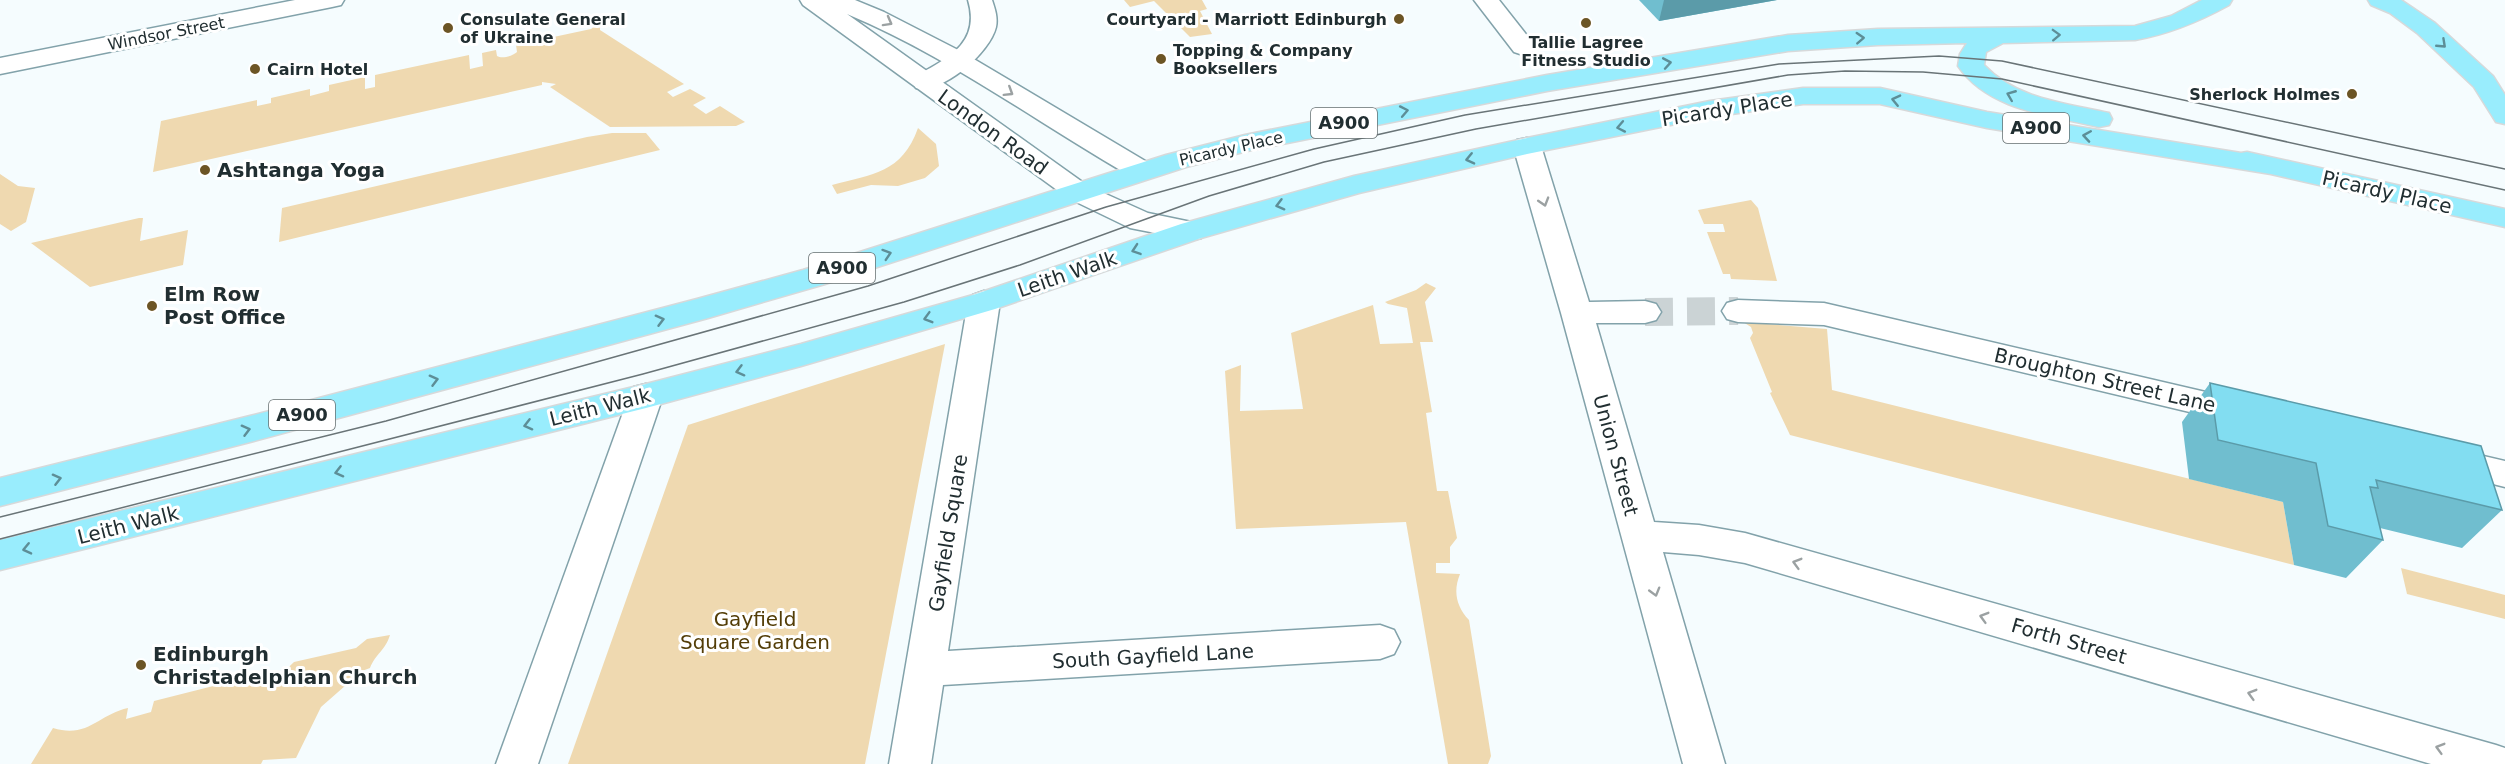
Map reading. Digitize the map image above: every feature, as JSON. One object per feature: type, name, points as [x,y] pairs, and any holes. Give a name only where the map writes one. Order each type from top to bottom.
[{"type":"main road","name":"Picardy Place","points":[[1142,171],[1245,143],[1401,111],[1547,83],[1788,42],[2135,33],[2164,29],[2220,0]]},
{"type":"main road","points":[[2393,3],[2484,82],[2505,116]]},
{"type":"main road","name":"Picardy Place","points":[[1997,36],[1980,43],[1971,57],[1971,66],[1978,76],[1999,90],[2027,101],[2269,166]]},
{"type":"main road","name":"Picardy Place","points":[[1191,231],[1354,185],[1527,146],[1710,109],[1803,96],[1846,95],[1880,96],[1987,120],[2269,166],[2505,218]]},
{"type":"main road","name":"A900","points":[[0,492],[228,435],[697,310],[824,274],[1142,171]]},
{"type":"main road","name":"Leith Walk","points":[[0,555],[94,534],[801,355],[984,302],[1191,231]]},
{"type":"street","name":"Windsor Street","points":[[0,66],[332,0]]},
{"type":"street","name":"London Road","points":[[812,0],[1078,192],[1140,221],[1191,231]]},
{"type":"street","name":"London Road","points":[[834,0],[878,16],[960,61],[1050,118],[1142,171]]},
{"type":"street","points":[[925,82],[960,61],[976,45],[983,27],[983,7],[980,0]]},
{"type":"street","points":[[1486,0],[1523,47]]},
{"type":"street","points":[[2484,82],[2505,97]]},
{"type":"street","name":"Union Street","points":[[1527,146],[1577,313],[1704,764]]},
{"type":"street","name":"Gayfield Square","points":[[910,764],[974,377],[984,302]]},
{"type":"street","name":"Broughton Street Lane","points":[[1738,311],[1824,314],[2264,417]]},
{"type":"street","points":[[1577,313],[1645,312]]},
{"type":"street","points":[[517,764],[646,396]]},
{"type":"street","points":[[2411,452],[2505,474]]},
{"type":"street","name":"Forth Street","points":[[1639,536],[1699,540],[1745,548],[2496,764]]},
{"type":"street","name":"South Gayfield Lane","points":[[926,669],[1380,642]]},
{"type":"green space","points":[[1124,0],[1202,0],[1207,9],[1200,11],[1212,34],[1190,37],[1154,1],[1130,7]]},
{"type":"green space","points":[[600,26],[600,30],[684,84],[667,92],[673,97],[690,89],[706,98],[693,105],[706,114],[720,106],[745,122],[736,126],[610,127],[550,87],[556,84],[542,82],[542,85],[153,172],[161,121],[257,100],[257,106],[271,103],[271,98],[310,89],[310,96],[329,91],[329,85],[365,77],[365,89],[375,87],[375,75],[469,55],[470,69],[483,66],[482,53],[496,50],[497,56],[507,57],[517,52],[516,45],[591,29]]},
{"type":"green space","points":[[918,128],[936,144],[939,166],[925,178],[898,186],[871,185],[837,194],[832,185],[873,174],[895,163],[904,154]]},
{"type":"green space","points":[[612,133],[646,133],[660,150],[279,242],[282,208]]},
{"type":"green space","points":[[0,174],[18,186],[35,188],[26,222],[11,231],[0,224]]},
{"type":"green space","points":[[1751,200],[1758,208],[1777,281],[1731,279],[1730,274],[1723,274],[1707,232],[1725,232],[1723,224],[1704,224],[1698,210]]},
{"type":"green space","points":[[143,218],[140,241],[188,230],[183,265],[90,287],[31,243]]},
{"type":"green space","points":[[1426,283],[1436,288],[1425,302],[1433,342],[1420,342],[1432,412],[1426,413],[1437,491],[1448,491],[1457,538],[1450,547],[1450,563],[1436,563],[1436,573],[1460,574],[1456,592],[1461,609],[1469,620],[1491,756],[1488,764],[1448,764],[1406,522],[1236,529],[1225,371],[1241,365],[1240,411],[1303,409],[1291,333],[1373,305],[1380,344],[1413,343],[1407,308],[1385,302],[1416,290]]},
{"type":"green space","points":[[1743,322],[1827,329],[1832,390],[2283,502],[2294,565],[1790,435],[1770,393],[1772,392],[1750,338],[1753,333],[1751,327]]},
{"type":"green space","name":"Gayfield Square Garden","points":[[945,344],[865,764],[568,764],[688,425]]},
{"type":"green space","points":[[2401,568],[2505,595],[2505,619],[2407,594]]},
{"type":"green space","points":[[390,635],[370,668],[362,671],[321,707],[296,758],[263,760],[261,764],[31,764],[53,728],[65,731],[84,728],[128,708],[126,719],[151,712],[154,701],[233,681],[233,678],[242,675],[263,680],[277,675],[294,662],[356,648],[367,639]]},
{"type":"building","points":[[2210,383],[2481,446],[2502,510],[2376,480],[2378,488],[2370,487],[2383,540],[2328,526],[2316,463],[2218,440]]},
{"type":"tunnel","points":[[1645,312],[1738,311]]},
{"type":"tram line","points":[[0,517],[386,421],[868,286],[1106,207],[1314,149],[1465,115],[1779,64],[1939,56],[2002,61],[2505,169]]},
{"type":"tram line","points":[[0,539],[643,374],[904,302],[1020,265],[1209,196],[1324,162],[1476,129],[1788,75],[1845,71],[1923,72],[2002,79],[2505,190]]},
{"type":"place","name":"Courtyard - Marriott Edinburgh","points":[[1399,19]]},
{"type":"place","name":"Tallie Lagree Fitness Studio","points":[[1586,23]]},
{"type":"place","name":"Consulate General of Ukraine","points":[[448,28]]},
{"type":"place","name":"Topping & Company Booksellers","points":[[1161,59]]},
{"type":"place","name":"Cairn Hotel","points":[[255,69]]},
{"type":"place","name":"Sherlock Holmes","points":[[2352,94]]},
{"type":"place","name":"Ashtanga Yoga","points":[[205,170]]},
{"type":"place","name":"Elm Row Post Office","points":[[152,306]]},
{"type":"place","name":"Edinburgh Christadelphian Church","points":[[141,665]]}]
